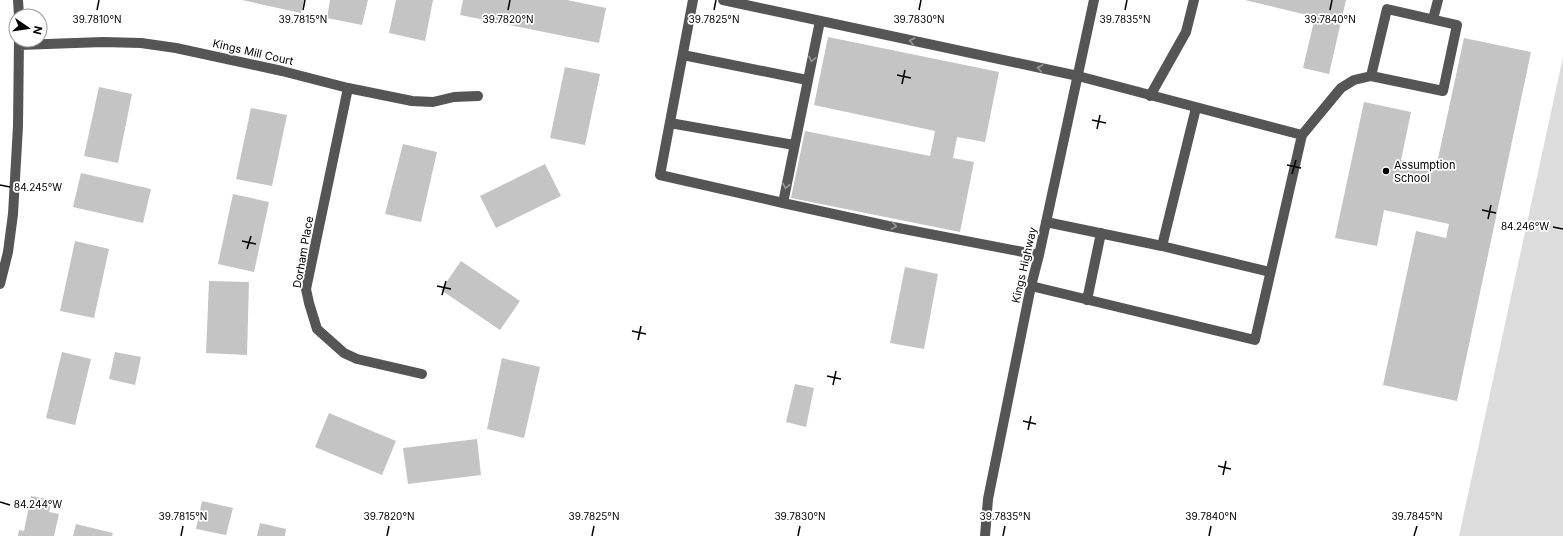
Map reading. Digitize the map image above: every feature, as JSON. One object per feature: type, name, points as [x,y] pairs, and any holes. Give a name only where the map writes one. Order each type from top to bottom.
[{"type":"street","points":[[693,0],[660,175],[888,226],[1039,255]]},
{"type":"street","points":[[723,0],[1078,76],[1302,135]]},
{"type":"street","name":"Kings Highway","points":[[985,536],[988,499],[1030,286],[1039,255],[1094,0]]},
{"type":"street","points":[[1150,96],[1186,32],[1194,0]]},
{"type":"street","points":[[1433,20],[1438,0]]},
{"type":"street","points":[[1030,286],[1255,340],[1302,135],[1341,88],[1354,80],[1371,76],[1442,91],[1457,25],[1387,9],[1371,76]]},
{"type":"street","points":[[783,203],[820,21]]},
{"type":"street","name":"Kings Mill Court","points":[[48,42],[141,43],[176,48],[282,71],[348,88],[412,100],[433,102],[454,97],[478,96]]},
{"type":"street","points":[[0,284],[4,252],[13,214],[18,126],[19,48]]},
{"type":"street","points":[[683,56],[807,80]]},
{"type":"street","name":"Dorham Place","points":[[348,88],[306,289],[308,303],[317,329],[344,353],[357,359],[422,374]]},
{"type":"street","points":[[1162,246],[1196,108]]},
{"type":"street","points":[[670,123],[794,145]]},
{"type":"street","points":[[1046,222],[1162,246],[1270,272]]},
{"type":"street","points":[[1087,300],[1101,233]]},
{"type":"shaded area","points":[[1563,57],[1563,536],[1459,536]]},
{"type":"building","points":[[242,0],[304,0],[301,13]]},
{"type":"building","points":[[330,0],[368,0],[362,25],[327,18]]},
{"type":"building","points":[[396,0],[433,0],[425,41],[389,33]]},
{"type":"building","points":[[463,0],[567,0],[606,8],[599,43],[460,15]]},
{"type":"building","points":[[1245,0],[1346,0],[1329,74],[1303,68],[1315,17]]},
{"type":"building","points":[[828,37],[999,72],[985,142],[957,137],[953,158],[974,162],[960,232],[791,198],[805,131],[930,156],[935,131],[814,105]]},
{"type":"building","points":[[1464,38],[1531,52],[1457,401],[1383,385],[1416,231],[1446,238],[1449,224],[1384,210],[1377,246],[1335,238],[1364,102],[1411,112],[1401,160],[1436,168]]},
{"type":"building","points":[[565,67],[600,74],[585,145],[550,138]]},
{"type":"building","points":[[99,87],[132,94],[118,163],[84,156]]},
{"type":"building","points":[[251,108],[287,115],[272,186],[236,179]]},
{"type":"building","points":[[403,144],[437,152],[421,222],[385,214]]},
{"type":"building","points":[[545,164],[561,196],[496,228],[480,196]]},
{"type":"building","points":[[81,173],[151,189],[143,223],[73,207]]},
{"type":"building","points":[[233,194],[269,202],[254,272],[218,264]]},
{"type":"building","points":[[75,241],[109,249],[94,318],[60,311]]},
{"type":"building","points":[[461,261],[520,301],[500,330],[441,290]]},
{"type":"building","points":[[905,267],[938,274],[924,349],[890,343]]},
{"type":"building","points":[[209,281],[249,282],[247,355],[206,353]]},
{"type":"building","points":[[62,352],[91,359],[75,425],[46,418]]},
{"type":"building","points":[[115,352],[141,357],[135,385],[109,379]]},
{"type":"building","points":[[502,358],[540,367],[524,438],[487,429]]},
{"type":"building","points":[[795,384],[814,388],[806,427],[786,422]]},
{"type":"building","points":[[329,413],[396,441],[382,475],[315,447]]},
{"type":"building","points":[[477,439],[481,475],[408,484],[403,448]]},
{"type":"building","points":[[31,496],[52,500],[49,512],[59,514],[54,536],[18,536],[19,530],[24,531]]},
{"type":"building","points":[[202,501],[233,508],[226,535],[196,529]]},
{"type":"building","points":[[260,523],[286,529],[285,536],[257,536]]},
{"type":"building","points":[[76,524],[113,533],[112,536],[73,536]]},
{"type":"place","name":"Assumption School","points":[[1386,171]]}]
